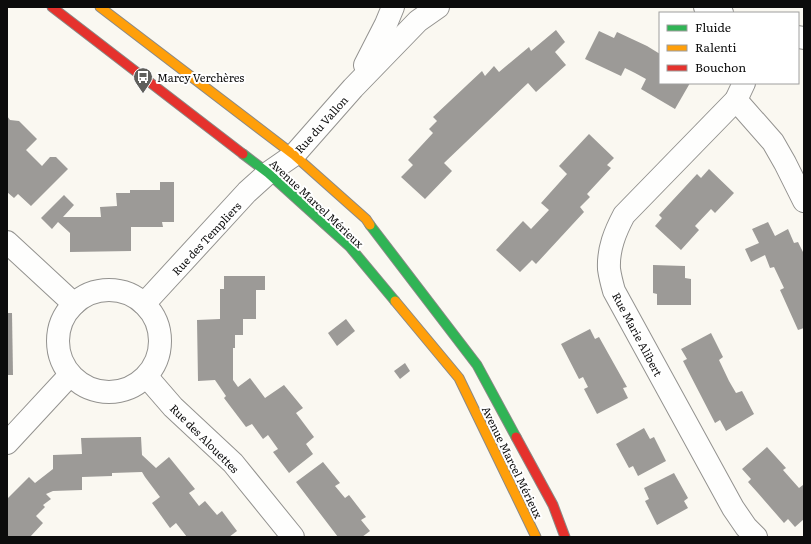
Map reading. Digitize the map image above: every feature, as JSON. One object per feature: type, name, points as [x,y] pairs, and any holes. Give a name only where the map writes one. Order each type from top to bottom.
[{"type":"main road","name":"Avenue Marcel Mérieux","points":[[52,7],[268,173],[350,247],[459,378],[536,537]]},
{"type":"main road","name":"Avenue Marcel Mérieux","points":[[100,7],[294,155],[366,219],[477,365],[553,505],[565,537]]},
{"type":"street","name":"Rue du Vallon","points":[[353,88],[386,24],[393,7]]},
{"type":"street","name":"Rue du Vallon","points":[[268,173],[294,155],[353,88],[418,21],[438,7]]},
{"type":"street","points":[[705,7],[719,12]]},
{"type":"street","points":[[740,92],[786,163],[804,201]]},
{"type":"street","name":"Rue Marie Alibert","points":[[740,92],[624,215],[610,248],[609,269],[614,291],[625,312],[733,508],[746,527],[756,537]]},
{"type":"street","name":"Rue des Templiers","points":[[144,304],[247,192],[268,173]]},
{"type":"street","points":[[7,242],[74,304]]},
{"type":"street","points":[[106,290],[124,292],[140,299],[144,304],[153,312],[161,338],[160,352],[155,365],[147,377],[134,387],[120,392],[105,393],[90,390],[77,382],[65,369],[59,352],[58,335],[63,318],[74,304],[88,294],[106,290]]},
{"type":"street","points":[[7,442],[70,374]]},
{"type":"street","name":"Rue des Alouettes","points":[[147,377],[173,407],[232,463],[293,537]]},
{"type":"building","points":[[556,30],[565,42],[555,52],[566,65],[536,92],[528,83],[508,102],[444,163],[452,171],[425,199],[401,177],[413,165],[408,160],[433,133],[429,129],[437,121],[433,117],[482,71],[485,76],[494,66],[499,72],[529,47],[531,51]]},
{"type":"building","points":[[599,31],[614,38],[617,32],[659,53],[659,84],[689,84],[675,109],[641,89],[646,79],[625,68],[621,76],[585,59]]},
{"type":"building","points":[[7,116],[10,120],[19,121],[37,139],[26,150],[42,166],[50,157],[56,157],[68,169],[31,206],[18,194],[14,198],[7,192]]},
{"type":"building","points":[[589,134],[614,158],[607,165],[611,168],[587,194],[590,197],[580,207],[584,212],[536,264],[532,260],[520,272],[496,250],[523,221],[531,229],[549,210],[541,203],[567,174],[559,166]]},
{"type":"building","points":[[709,169],[734,193],[715,213],[711,209],[695,226],[699,230],[681,250],[655,226],[662,218],[659,215],[697,174],[701,178]]},
{"type":"building","points":[[160,182],[174,182],[174,222],[162,222],[163,227],[131,227],[131,251],[70,252],[70,233],[58,222],[52,229],[41,218],[64,195],[74,205],[63,217],[101,217],[100,207],[117,206],[116,193],[130,193],[130,190],[160,190]]},
{"type":"building","points":[[768,222],[775,236],[788,229],[794,243],[798,242],[804,254],[804,328],[798,330],[780,290],[784,288],[774,267],[770,268],[765,255],[751,262],[745,249],[759,243],[752,229]]},
{"type":"building","points":[[653,265],[685,266],[685,278],[691,279],[691,305],[657,305],[657,294],[653,293]]},
{"type":"building","points":[[224,276],[265,276],[265,290],[256,290],[256,319],[243,319],[243,335],[235,335],[235,348],[233,348],[233,380],[238,387],[250,378],[265,398],[284,385],[303,408],[296,413],[314,437],[306,444],[313,454],[289,473],[273,452],[278,449],[268,435],[263,439],[252,424],[246,427],[224,398],[226,396],[215,380],[198,381],[197,320],[220,319],[220,289],[224,289]]},
{"type":"building","points":[[7,313],[12,313],[13,375],[7,375]]},
{"type":"building","points":[[346,319],[355,331],[337,346],[328,333]]},
{"type":"building","points":[[590,329],[595,339],[599,337],[627,387],[623,388],[628,398],[597,414],[584,389],[588,387],[583,377],[579,379],[561,344]]},
{"type":"building","points":[[711,333],[723,357],[719,360],[729,381],[736,393],[742,391],[754,414],[726,431],[720,420],[715,423],[683,361],[687,359],[681,349]]},
{"type":"building","points":[[405,363],[410,371],[400,379],[394,371]]},
{"type":"building","points":[[644,428],[650,439],[654,437],[666,461],[638,476],[633,466],[629,468],[616,444]]},
{"type":"building","points":[[141,437],[142,455],[156,468],[169,457],[195,489],[189,493],[199,506],[205,501],[217,515],[222,511],[237,531],[229,537],[187,537],[176,523],[170,528],[152,503],[160,497],[142,472],[112,473],[112,476],[82,477],[82,490],[53,491],[46,494],[51,499],[43,505],[45,507],[36,516],[43,523],[30,537],[7,537],[7,499],[29,477],[35,483],[53,469],[53,455],[82,454],[81,438]]},
{"type":"building","points":[[767,447],[786,468],[783,470],[799,488],[803,485],[804,486],[804,519],[795,527],[788,519],[784,523],[748,482],[751,479],[742,469]]},
{"type":"building","points":[[323,462],[340,483],[335,486],[345,498],[349,495],[366,517],[361,520],[370,531],[362,537],[338,537],[296,482]]},
{"type":"building","points":[[674,473],[688,498],[684,501],[688,508],[657,525],[645,501],[649,499],[644,488]]},
{"type":"traffic: fast","points":[[243,154],[268,173],[350,247],[395,301]]},
{"type":"traffic: fast","points":[[370,225],[477,365],[516,437]]},
{"type":"traffic: slow","points":[[100,7],[294,155],[366,219],[370,225]]},
{"type":"traffic: slow","points":[[395,301],[459,378],[536,537]]},
{"type":"traffic: jam","points":[[52,7],[243,154]]},
{"type":"traffic: jam","points":[[516,437],[553,505],[565,537]]},
{"type":"place","name":"Marcy Verchères","points":[[143,94]]}]
